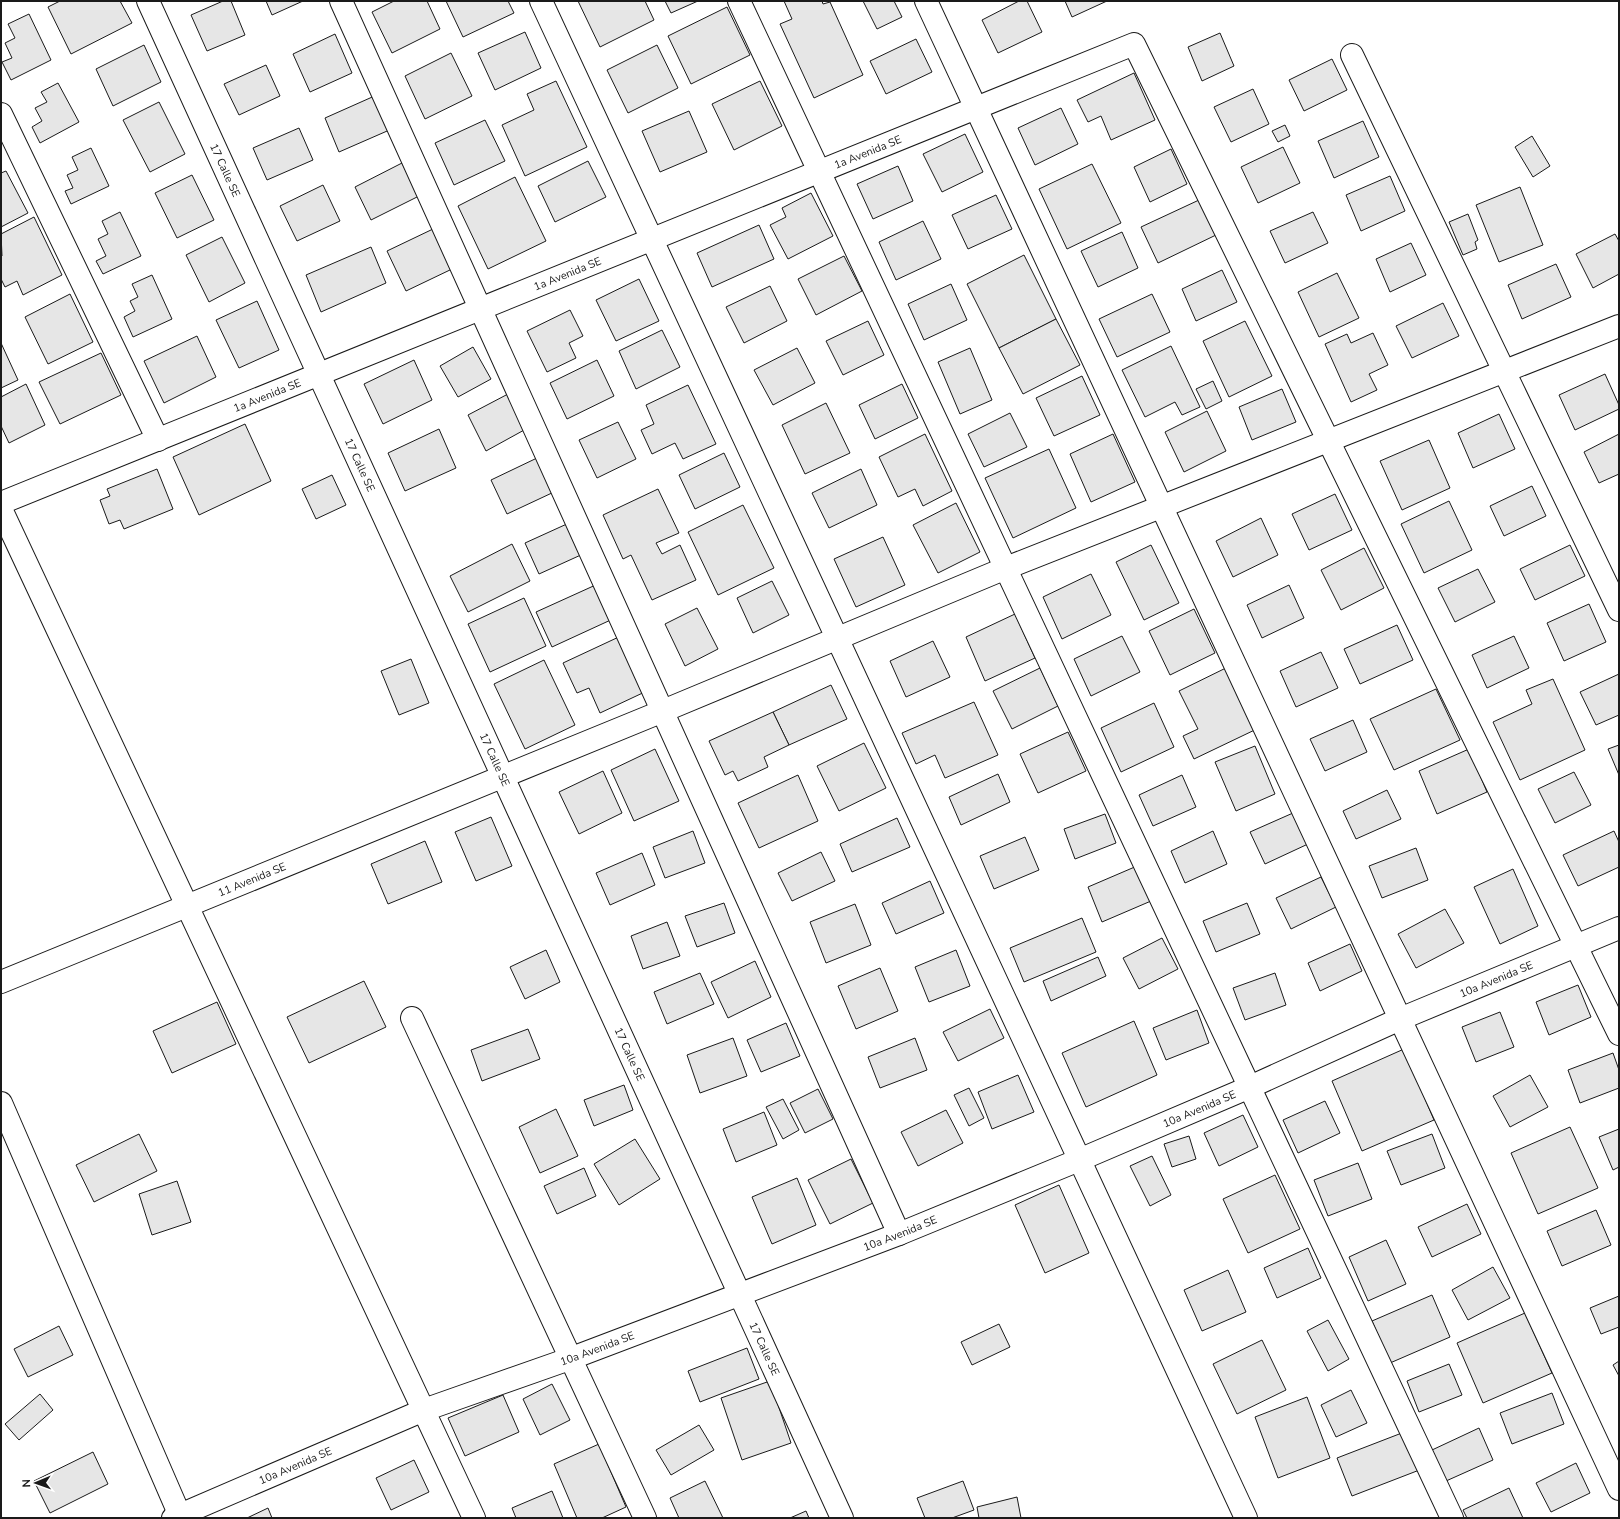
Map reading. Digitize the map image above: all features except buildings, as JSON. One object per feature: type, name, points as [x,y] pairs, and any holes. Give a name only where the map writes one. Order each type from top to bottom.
[{"type":"street","name":"17 Calle SE","points":[[148,1],[842,1518]]},
{"type":"street","points":[[341,1],[899,1234]]},
{"type":"street","points":[[541,1],[1246,1518]]},
{"type":"street","points":[[739,1],[1452,1518]]},
{"type":"street","points":[[926,1],[1619,1489]]},
{"type":"street","name":"1a Avenida SE","points":[[1,503],[1134,44],[1328,440]]},
{"type":"street","points":[[1352,55],[1619,610]]},
{"type":"street","points":[[1,114],[158,440]]},
{"type":"street","name":"11 Avenida SE","points":[[1,982],[503,777],[1006,568],[1619,326]]},
{"type":"street","points":[[1328,440],[1619,1034]]},
{"type":"street","points":[[1,509],[474,1518]]},
{"type":"street","name":"10a Avenida SE","points":[[178,1517],[424,1410],[572,1358],[899,1234],[1079,1160],[1250,1087],[1400,1019],[1619,928]]},
{"type":"street","points":[[412,1018],[572,1358],[645,1518]]},
{"type":"street","points":[[1,1103],[178,1517]]}]
